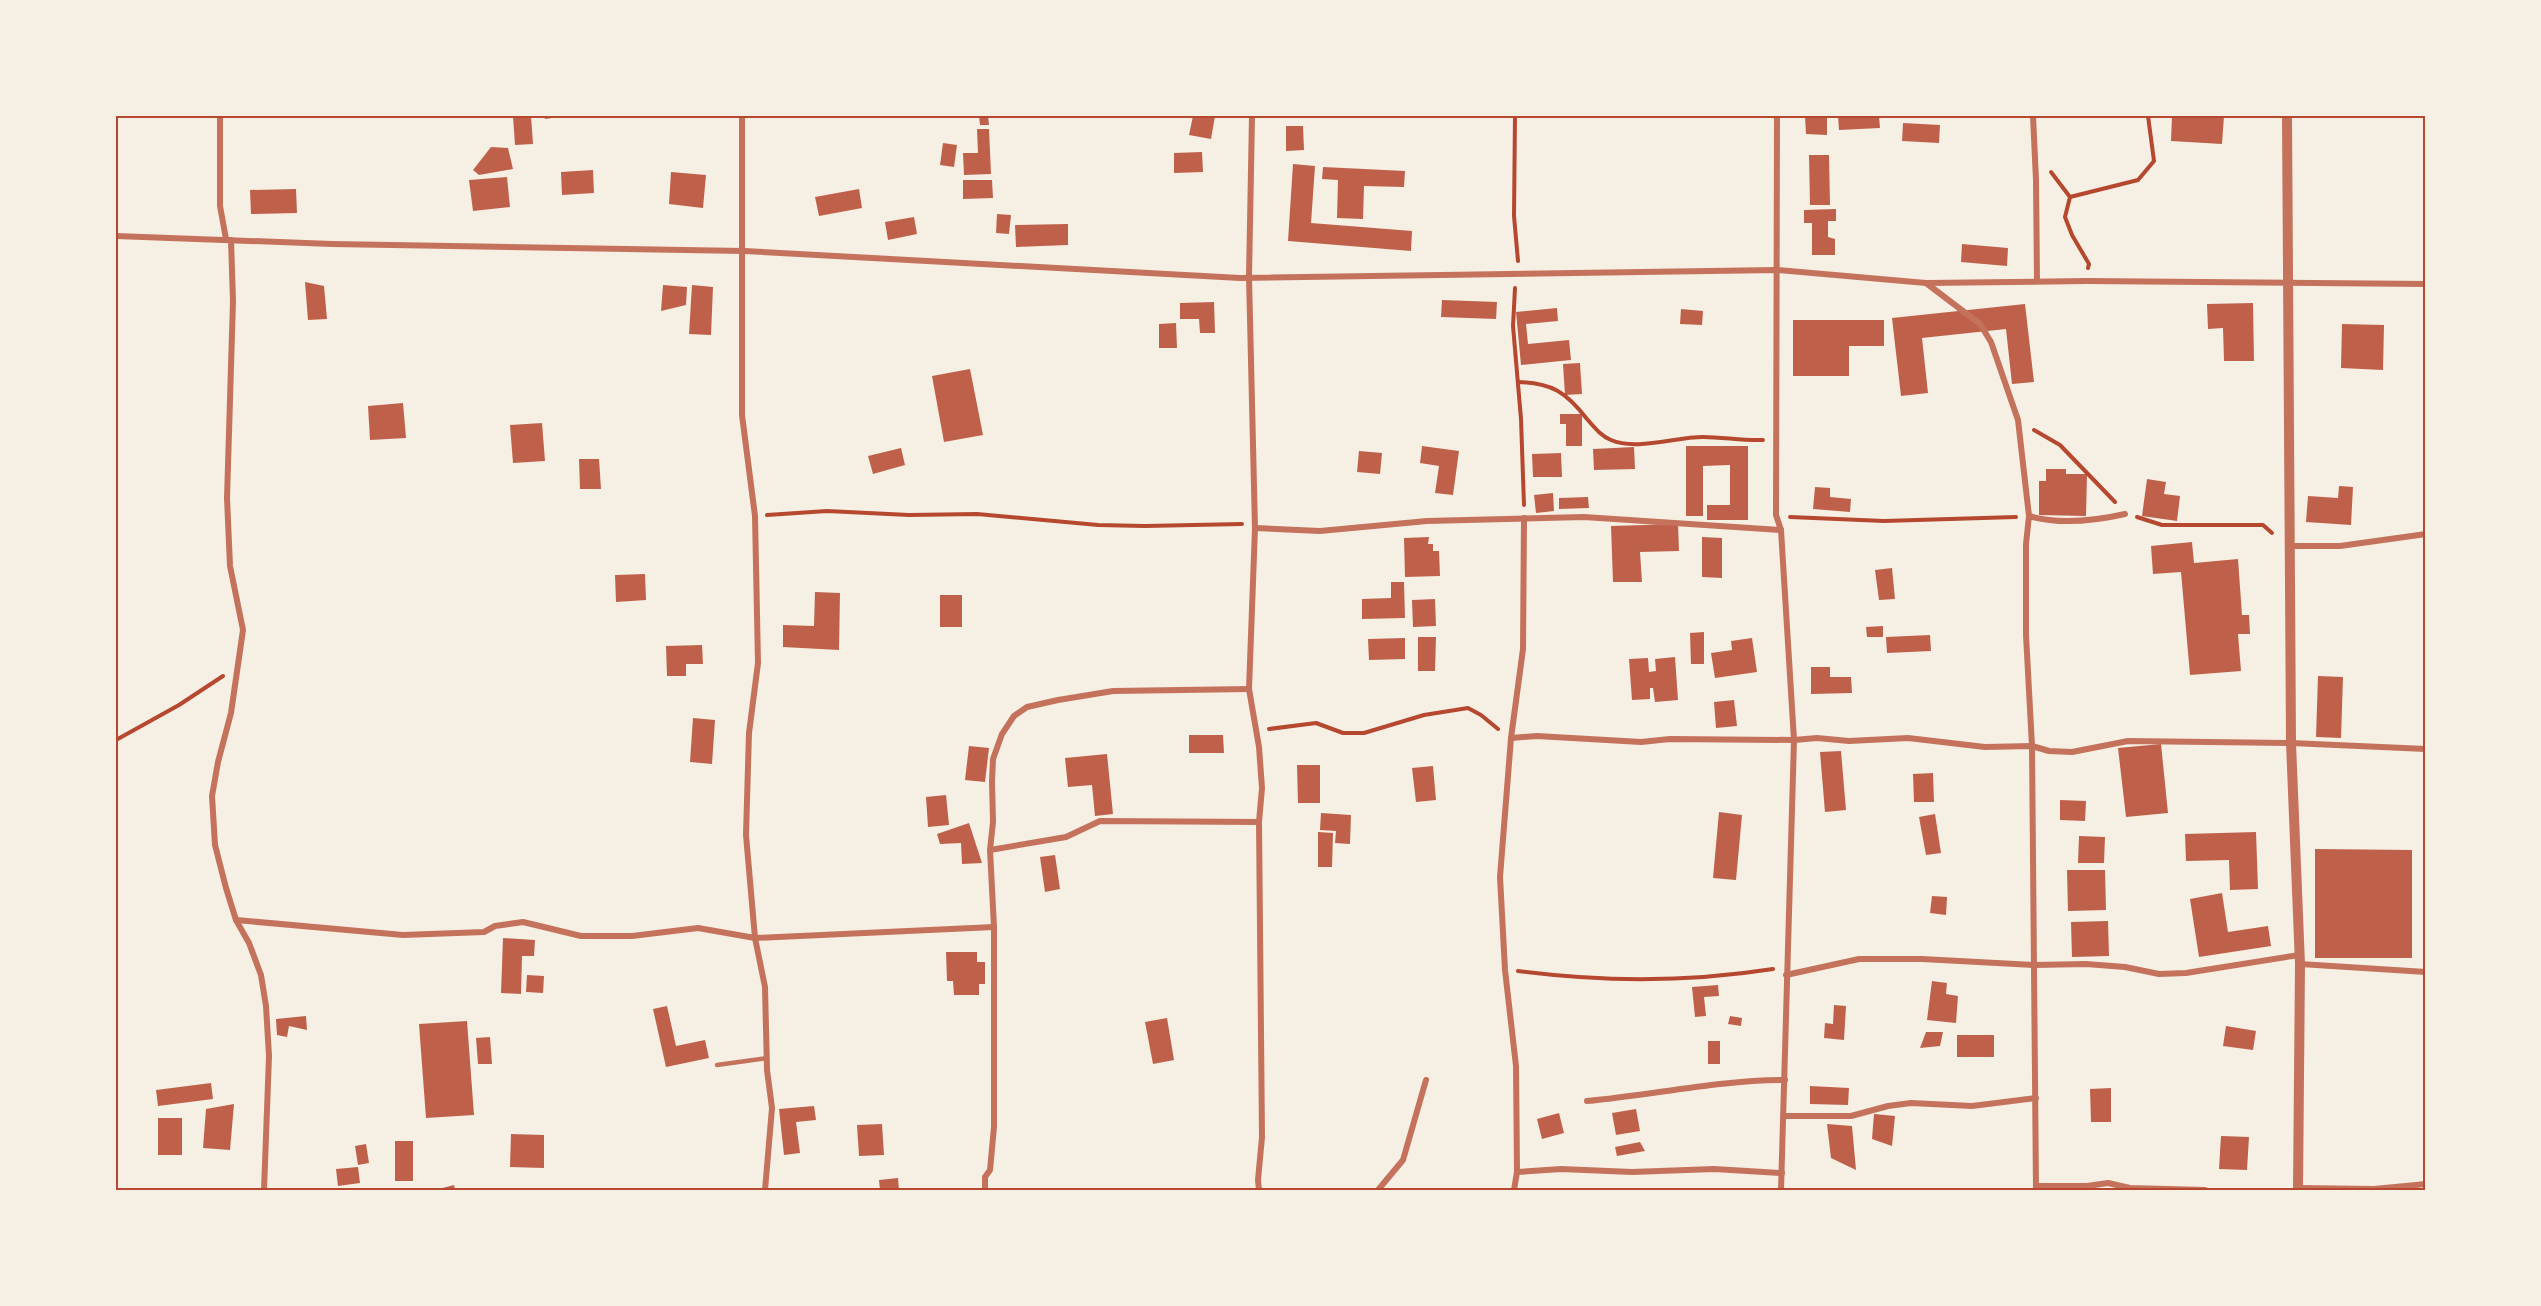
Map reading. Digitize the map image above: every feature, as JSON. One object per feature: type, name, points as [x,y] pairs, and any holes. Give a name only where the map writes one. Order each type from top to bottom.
[{"type":"street","points":[[220,116],[220,206],[228,239],[233,300],[227,498],[230,566],[243,630],[239,665],[212,796],[215,845],[236,920],[249,943],[261,975],[266,1006],[269,1056],[264,1191]]},
{"type":"street","points":[[742,116],[744,251],[742,415],[755,516],[758,663],[748,733],[746,835],[755,938],[765,987],[767,1058],[772,1108],[765,1191]]},
{"type":"street","points":[[1252,116],[1249,278],[1255,525],[1249,689],[1262,788],[1259,822],[1262,1137],[1259,1191]]},
{"type":"street","points":[[1777,116],[1776,515],[1781,530],[1794,740],[1781,1191]]},
{"type":"street","points":[[2033,116],[2037,281]]},
{"type":"street","points":[[2287,116],[2291,743],[2299,960],[2298,1189],[2374,1189],[2426,1184]]},
{"type":"street","points":[[116,236],[344,244],[744,251],[1249,278],[1777,270],[1926,283],[2087,281],[2426,284]]},
{"type":"street","points":[[1926,283],[1980,324],[1991,342],[2018,420],[2029,516],[2026,544],[2026,635],[2032,746],[2036,1188],[2108,1183],[2130,1188],[2205,1191]]},
{"type":"street","points":[[2029,516],[2044,520],[2071,521],[2098,520],[2125,514]]},
{"type":"street","points":[[1255,525],[1320,531],[1427,521],[1584,517],[1781,530]]},
{"type":"street","points":[[1514,1191],[1517,1172],[1516,1066],[1505,969],[1500,877],[1511,738],[1523,649],[1524,518]]},
{"type":"street","points":[[2290,546],[2340,546],[2426,534]]},
{"type":"street","points":[[985,1191],[985,1177],[990,1170],[994,1127],[994,927],[990,850],[993,822],[993,759],[1002,734],[1014,716],[1027,707],[1113,691],[1249,689]]},
{"type":"street","points":[[1511,738],[1537,736],[1641,742],[1670,738],[1794,740],[1817,738],[1850,741],[1908,738],[1985,747],[2032,746],[2049,751],[2072,752],[2128,741],[2291,743],[2426,749]]},
{"type":"street","points":[[990,850],[1066,837],[1100,821],[1259,822]]},
{"type":"street","points":[[236,920],[403,934],[484,932],[495,926],[523,922],[581,936],[632,936],[698,928],[755,938],[994,927]]},
{"type":"street","points":[[1786,975],[1859,959],[1922,958],[2034,965],[2086,964],[2125,967],[2159,974],[2299,960],[2426,972]]},
{"type":"street","points":[[1378,1191],[1403,1160],[1426,1080]]},
{"type":"street","points":[[1587,1101],[1740,1080],[1785,1080]]},
{"type":"street","points":[[1784,1116],[1851,1116],[1911,1103],[1972,1106],[2036,1098]]},
{"type":"street","points":[[1517,1172],[1561,1169],[1632,1172],[1714,1169],[1782,1173]]},
{"type":"lane","points":[[717,1065],[767,1058]]},
{"type":"path","points":[[1515,116],[1514,216],[1517,274],[1513,326],[1518,381],[1524,518]]},
{"type":"path","points":[[2070,197],[2138,180],[2154,160],[2148,116]]},
{"type":"path","points":[[2036,169],[2051,172],[2070,197]]},
{"type":"path","points":[[2070,197],[2065,217],[2072,235],[2089,264],[2087,281]]},
{"type":"path","points":[[1518,381],[1539,382],[1571,398],[1599,433],[1611,440],[1626,444],[1687,438],[1776,440]]},
{"type":"path","points":[[2018,420],[2060,445],[2101,484],[2125,514],[2162,525],[2263,525],[2275,538]]},
{"type":"path","points":[[755,516],[827,511],[909,515],[977,514],[1098,525],[1255,525]]},
{"type":"path","points":[[1776,515],[1811,519],[1884,521],[2029,516]]},
{"type":"path","points":[[116,740],[179,705],[239,665]]},
{"type":"path","points":[[1256,731],[1316,723],[1343,733],[1364,733],[1424,715],[1467,708],[1481,715],[1511,738]]},
{"type":"path","points":[[1505,969],[1553,975],[1658,979],[1730,975],[1786,966]]},
{"type":"building","points":[[513,116],[531,116],[533,144],[515,145]]},
{"type":"building","points":[[544,116],[559,116],[559,117],[545,119]]},
{"type":"building","points":[[979,116],[988,116],[989,125],[980,125]]},
{"type":"building","points":[[1193,116],[1215,116],[1211,139],[1189,135]]},
{"type":"building","points":[[1805,116],[1827,116],[1827,135],[1806,134]]},
{"type":"building","points":[[1838,116],[1879,116],[1880,128],[1839,130]]},
{"type":"building","points":[[2172,116],[2224,116],[2222,144],[2171,141]]},
{"type":"building","points":[[1903,123],[1940,125],[1939,143],[1902,141]]},
{"type":"building","points":[[1286,126],[1303,126],[1304,150],[1286,151]]},
{"type":"building","points":[[977,129],[989,129],[991,174],[964,175],[963,153],[978,153]]},
{"type":"building","points":[[943,143],[957,145],[954,167],[940,165]]},
{"type":"building","points":[[491,147],[508,148],[513,169],[479,175],[473,170]]},
{"type":"building","points":[[1202,152],[1203,172],[1174,173],[1174,153]]},
{"type":"building","points":[[1809,155],[1829,155],[1830,205],[1810,205]]},
{"type":"building","points":[[1293,164],[1315,166],[1311,223],[1412,231],[1411,251],[1288,241]]},
{"type":"building","points":[[1323,167],[1405,171],[1404,187],[1364,186],[1363,219],[1337,218],[1338,180],[1322,179]]},
{"type":"building","points":[[593,170],[594,193],[562,195],[561,172]]},
{"type":"building","points":[[671,172],[706,175],[703,208],[669,204]]},
{"type":"building","points":[[507,177],[510,207],[473,211],[469,180]]},
{"type":"building","points":[[963,180],[992,180],[993,198],[963,199]]},
{"type":"building","points":[[296,189],[297,213],[251,214],[250,190]]},
{"type":"building","points":[[859,189],[862,208],[819,216],[815,197]]},
{"type":"building","points":[[1836,209],[1836,221],[1828,221],[1828,237],[1835,239],[1835,255],[1812,255],[1812,223],[1804,223],[1804,210]]},
{"type":"building","points":[[997,214],[1011,215],[1009,234],[996,233]]},
{"type":"building","points":[[914,217],[917,234],[888,240],[885,222]]},
{"type":"building","points":[[1068,224],[1068,245],[1016,247],[1015,225]]},
{"type":"building","points":[[1962,244],[2008,248],[2007,266],[1961,262]]},
{"type":"building","points":[[305,282],[324,286],[327,319],[308,320]]},
{"type":"building","points":[[663,285],[687,287],[686,305],[661,311]]},
{"type":"building","points":[[692,285],[713,287],[711,335],[689,334]]},
{"type":"building","points":[[1442,300],[1497,302],[1496,319],[1441,317]]},
{"type":"building","points":[[1214,302],[1215,333],[1200,333],[1199,319],[1180,319],[1180,303]]},
{"type":"building","points":[[2253,303],[2254,361],[2224,361],[2223,328],[2208,329],[2207,304]]},
{"type":"building","points":[[2025,304],[2034,382],[2012,384],[2006,329],[1922,338],[1928,393],[1901,396],[1892,318]]},
{"type":"building","points":[[1557,308],[1558,321],[1526,324],[1528,344],[1569,340],[1571,360],[1521,365],[1516,312]]},
{"type":"building","points":[[1681,309],[1703,311],[1702,325],[1680,324]]},
{"type":"building","points":[[1793,320],[1884,320],[1884,346],[1849,346],[1849,376],[1793,376]]},
{"type":"building","points":[[1176,323],[1177,348],[1159,348],[1159,324]]},
{"type":"building","points":[[2342,324],[2384,325],[2383,370],[2341,368]]},
{"type":"building","points":[[1580,363],[1582,394],[1565,395],[1563,364]]},
{"type":"building","points":[[970,369],[983,435],[944,442],[932,376]]},
{"type":"building","points":[[403,403],[406,438],[370,440],[368,406]]},
{"type":"building","points":[[1560,414],[1582,414],[1582,446],[1566,446],[1566,424],[1560,424]]},
{"type":"building","points":[[542,423],[545,461],[513,463],[510,425]]},
{"type":"building","points":[[1422,446],[1459,451],[1453,495],[1435,493],[1439,466],[1420,463]]},
{"type":"building","points":[[1686,446],[1748,446],[1748,520],[1707,520],[1707,505],[1730,505],[1730,465],[1703,466],[1703,516],[1686,516]]},
{"type":"building","points":[[1634,447],[1635,469],[1594,470],[1593,449]]},
{"type":"building","points":[[901,448],[905,465],[873,474],[868,456]]},
{"type":"building","points":[[1359,451],[1382,453],[1380,474],[1357,472]]},
{"type":"building","points":[[1561,453],[1562,477],[1533,477],[1532,454]]},
{"type":"building","points":[[579,459],[599,459],[601,489],[580,489]]},
{"type":"building","points":[[2046,469],[2066,469],[2066,474],[2087,474],[2086,516],[2039,515],[2039,481],[2046,481]]},
{"type":"building","points":[[2147,479],[2166,482],[2164,494],[2180,496],[2177,521],[2142,516]]},
{"type":"building","points":[[2339,486],[2353,487],[2351,525],[2306,522],[2308,496],[2338,498]]},
{"type":"building","points":[[1815,487],[1830,488],[1830,497],[1851,499],[1850,512],[1813,509]]},
{"type":"building","points":[[1553,493],[1554,511],[1536,513],[1534,495]]},
{"type":"building","points":[[1588,497],[1589,508],[1559,509],[1559,498]]},
{"type":"building","points":[[1678,524],[1679,551],[1640,552],[1642,582],[1613,582],[1611,526]]},
{"type":"building","points":[[1429,537],[1428,544],[1433,544],[1433,551],[1439,551],[1440,576],[1405,577],[1404,538]]},
{"type":"building","points":[[1702,537],[1722,538],[1722,578],[1702,577]]},
{"type":"building","points":[[2192,542],[2194,563],[2238,559],[2242,615],[2249,615],[2250,634],[2238,634],[2241,671],[2190,675],[2181,572],[2153,574],[2151,546]]},
{"type":"building","points":[[1892,568],[1895,599],[1879,600],[1875,570]]},
{"type":"building","points":[[645,574],[646,600],[616,602],[615,575]]},
{"type":"building","points":[[1391,582],[1404,582],[1405,618],[1362,619],[1362,599],[1391,598]]},
{"type":"building","points":[[815,592],[840,593],[839,650],[783,647],[783,625],[814,626]]},
{"type":"building","points":[[940,595],[962,595],[962,627],[940,627]]},
{"type":"building","points":[[1435,599],[1436,626],[1413,627],[1412,600]]},
{"type":"building","points":[[1883,626],[1883,637],[1867,637],[1866,627]]},
{"type":"building","points":[[1704,632],[1704,664],[1691,664],[1690,633]]},
{"type":"building","points":[[1930,635],[1931,651],[1887,653],[1886,637]]},
{"type":"building","points":[[1418,637],[1436,637],[1435,671],[1418,671]]},
{"type":"building","points":[[1405,638],[1405,659],[1369,660],[1368,639]]},
{"type":"building","points":[[1752,638],[1757,672],[1715,678],[1711,653],[1732,650],[1731,641]]},
{"type":"building","points":[[702,645],[703,664],[686,664],[686,676],[667,676],[666,646]]},
{"type":"building","points":[[1675,657],[1678,700],[1655,702],[1653,688],[1650,688],[1650,699],[1632,700],[1629,659],[1648,658],[1649,672],[1656,671],[1655,659]]},
{"type":"building","points":[[1811,667],[1830,667],[1830,677],[1851,677],[1852,693],[1811,694]]},
{"type":"building","points":[[2318,676],[2343,677],[2341,738],[2316,737]]},
{"type":"building","points":[[1734,700],[1737,726],[1716,728],[1714,702]]},
{"type":"building","points":[[693,718],[715,720],[712,764],[690,762]]},
{"type":"building","points":[[1189,735],[1223,735],[1224,753],[1189,753]]},
{"type":"building","points":[[2161,744],[2168,813],[2126,817],[2118,748]]},
{"type":"building","points":[[969,746],[989,748],[985,782],[965,780]]},
{"type":"building","points":[[1841,751],[1846,810],[1825,812],[1820,752]]},
{"type":"building","points":[[1107,754],[1113,814],[1095,816],[1092,785],[1068,787],[1065,758]]},
{"type":"building","points":[[1297,765],[1320,765],[1320,803],[1298,803]]},
{"type":"building","points":[[1433,766],[1436,800],[1416,802],[1412,768]]},
{"type":"building","points":[[1933,773],[1934,802],[1914,802],[1913,774]]},
{"type":"building","points":[[946,795],[949,825],[928,827],[926,797]]},
{"type":"building","points":[[2060,800],[2086,801],[2085,821],[2060,820]]},
{"type":"building","points":[[1719,812],[1742,815],[1736,880],[1713,878]]},
{"type":"building","points":[[1321,813],[1351,815],[1350,844],[1335,843],[1336,831],[1320,830]]},
{"type":"building","points":[[1935,814],[1941,853],[1926,855],[1919,817]]},
{"type":"building","points":[[969,823],[982,863],[962,864],[961,843],[940,844],[937,834]]},
{"type":"building","points":[[1318,832],[1333,833],[1332,867],[1318,867]]},
{"type":"building","points":[[2256,832],[2258,889],[2230,890],[2229,860],[2186,861],[2185,834]]},
{"type":"building","points":[[2079,836],[2105,837],[2104,863],[2078,863]]},
{"type":"building","points":[[2315,849],[2412,850],[2412,958],[2315,958]]},
{"type":"building","points":[[1055,855],[1060,889],[1045,892],[1040,857]]},
{"type":"building","points":[[2067,870],[2105,870],[2106,910],[2068,911]]},
{"type":"building","points":[[2222,893],[2228,932],[2268,926],[2271,946],[2199,957],[2190,899]]},
{"type":"building","points":[[1932,896],[1947,897],[1946,915],[1930,913]]},
{"type":"building","points":[[2108,921],[2109,956],[2072,957],[2071,922]]},
{"type":"building","points":[[503,938],[535,940],[534,956],[522,956],[521,994],[501,993]]},
{"type":"building","points":[[946,952],[977,952],[977,962],[985,962],[985,984],[979,984],[979,995],[954,995],[953,981],[947,981]]},
{"type":"building","points":[[527,975],[544,976],[543,993],[526,992]]},
{"type":"building","points":[[1932,981],[1947,983],[1946,994],[1958,996],[1956,1023],[1927,1020]]},
{"type":"building","points":[[1718,985],[1719,996],[1704,997],[1706,1016],[1695,1017],[1692,987]]},
{"type":"building","points":[[1834,1005],[1846,1006],[1844,1040],[1824,1038],[1825,1023],[1833,1024]]},
{"type":"building","points":[[667,1006],[676,1046],[705,1040],[709,1058],[666,1067],[653,1009]]},
{"type":"building","points":[[306,1016],[307,1030],[289,1026],[287,1037],[277,1035],[276,1019]]},
{"type":"building","points":[[1730,1016],[1742,1018],[1741,1026],[1728,1024]]},
{"type":"building","points":[[1167,1018],[1174,1060],[1153,1064],[1145,1022]]},
{"type":"building","points":[[467,1021],[474,1115],[426,1118],[419,1024]]},
{"type":"building","points":[[2226,1026],[2256,1031],[2253,1050],[2223,1046]]},
{"type":"building","points":[[1926,1032],[1943,1032],[1940,1046],[1920,1048]]},
{"type":"building","points":[[1957,1035],[1994,1035],[1994,1057],[1957,1057]]},
{"type":"building","points":[[490,1037],[492,1064],[478,1064],[476,1038]]},
{"type":"building","points":[[1708,1041],[1720,1041],[1720,1064],[1708,1064]]},
{"type":"building","points":[[211,1083],[213,1099],[158,1106],[156,1090]]},
{"type":"building","points":[[1810,1086],[1849,1088],[1848,1105],[1810,1104]]},
{"type":"building","points":[[2111,1088],[2111,1122],[2091,1122],[2090,1089]]},
{"type":"building","points":[[234,1104],[230,1150],[203,1148],[206,1109]]},
{"type":"building","points":[[814,1106],[816,1120],[796,1122],[800,1153],[784,1155],[779,1109]]},
{"type":"building","points":[[1636,1109],[1640,1131],[1616,1135],[1612,1113]]},
{"type":"building","points":[[1559,1113],[1564,1133],[1542,1139],[1537,1119]]},
{"type":"building","points":[[1874,1114],[1895,1116],[1892,1146],[1872,1139]]},
{"type":"building","points":[[158,1118],[182,1118],[182,1155],[158,1155]]},
{"type":"building","points":[[882,1124],[884,1155],[859,1156],[857,1125]]},
{"type":"building","points":[[1827,1124],[1852,1126],[1856,1170],[1831,1158]]},
{"type":"building","points":[[511,1134],[544,1135],[544,1168],[510,1167]]},
{"type":"building","points":[[2221,1136],[2249,1137],[2247,1170],[2219,1169]]},
{"type":"building","points":[[395,1141],[413,1141],[413,1181],[395,1181]]},
{"type":"building","points":[[1640,1142],[1645,1151],[1617,1156],[1615,1147]]},
{"type":"building","points":[[366,1144],[369,1163],[358,1165],[355,1146]]},
{"type":"building","points":[[358,1167],[360,1183],[338,1186],[336,1169]]},
{"type":"building","points":[[898,1178],[899,1190],[880,1190],[879,1180]]},
{"type":"building","points":[[454,1185],[455,1190],[435,1190]]}]
